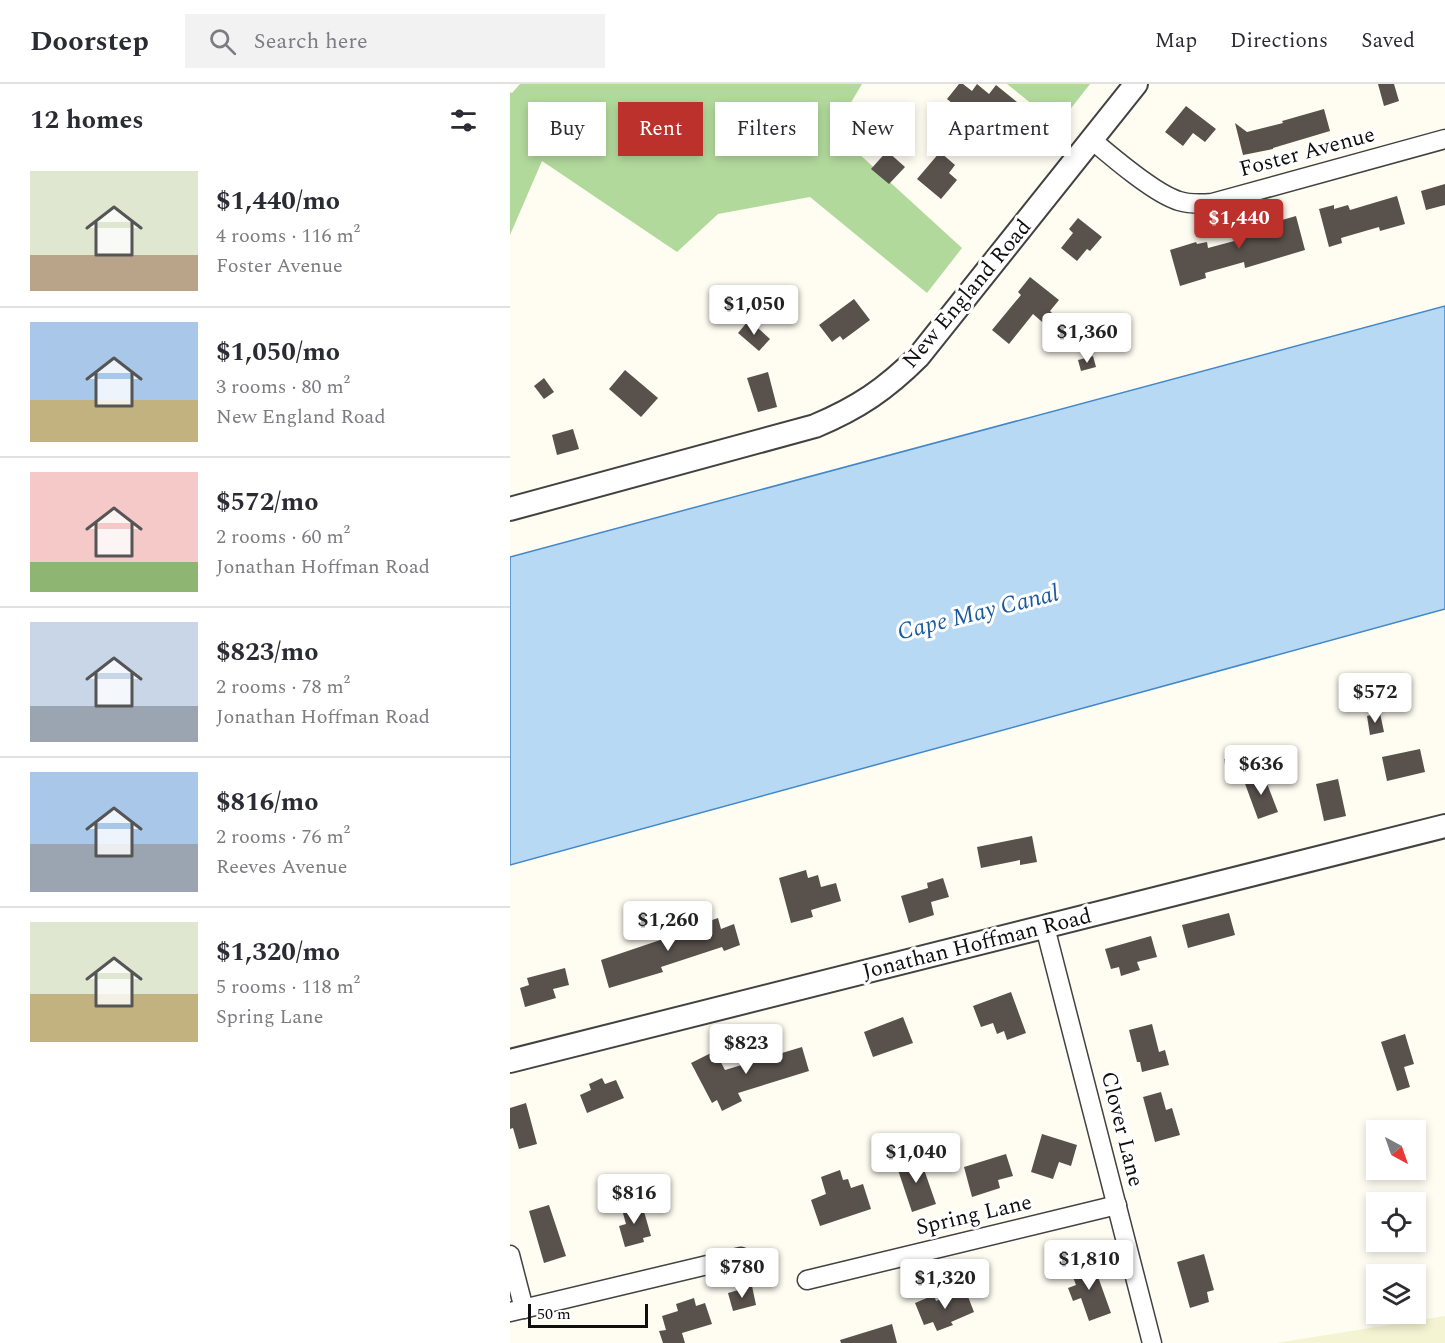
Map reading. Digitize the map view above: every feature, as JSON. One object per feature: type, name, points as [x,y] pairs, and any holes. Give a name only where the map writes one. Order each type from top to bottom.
[{"type":"street","name":"New England Road","points":[[510,509],[815,426],[842,415],[868,400],[895,380],[919,356],[1136,84]]},
{"type":"street","name":"Foster Avenue","points":[[1092,140],[1162,194],[1178,201],[1197,204],[1212,203],[1445,139]]},
{"type":"street","name":"Jonathan Hoffman Road","points":[[510,1061],[1445,826]]},
{"type":"street","name":"Clover Lane","points":[[1045,927],[1152,1343]]},
{"type":"street","name":"Spring Lane","points":[[807,1280],[1117,1205]]},
{"type":"street","points":[[510,1255],[517,1310],[741,1257]]},
{"type":"green space","points":[[520,84],[862,84],[851,102],[830,102],[830,156],[861,156],[962,248],[927,293],[810,197],[718,214],[677,252],[542,161],[510,235],[510,92],[512,93]]},
{"type":"green space","points":[[1007,84],[1090,84],[1071,108],[1071,102],[1029,102]]},
{"type":"green space","points":[[1445,1316],[1445,1343],[1276,1343],[1395,1324],[1426,1324],[1426,1319]]},
{"type":"water","name":"Cape May Canal","points":[[1445,306],[1445,609],[510,865],[510,557]]},
{"type":"building","points":[[959,84],[963,84],[972,91],[977,84],[989,94],[996,85],[1017,102],[951,102],[947,99]]},
{"type":"building","points":[[1378,84],[1394,84],[1399,101],[1384,106]]},
{"type":"building","points":[[1186,106],[1216,129],[1205,142],[1193,133],[1183,146],[1165,132]]},
{"type":"building","points":[[1324,109],[1330,131],[1273,149],[1243,155],[1235,123],[1247,132]]},
{"type":"building","points":[[883,156],[893,156],[905,167],[889,184],[871,169]]},
{"type":"building","points":[[937,156],[945,156],[955,165],[949,173],[957,180],[941,199],[917,179]]},
{"type":"building","points":[[1445,184],[1445,205],[1426,210],[1421,191]]},
{"type":"building","points":[[1397,196],[1405,224],[1380,231],[1379,227],[1341,238],[1342,243],[1329,247],[1319,209],[1334,205],[1334,209],[1348,205],[1350,210]]},
{"type":"building","points":[[1296,216],[1305,250],[1245,268],[1244,262],[1205,273],[1206,278],[1180,286],[1170,250],[1196,242],[1197,244],[1207,242],[1208,248],[1238,240],[1237,233]]},
{"type":"building","points":[[1078,218],[1102,237],[1077,261],[1061,248],[1073,233],[1069,229]]},
{"type":"building","points":[[1030,277],[1059,300],[1050,311],[1056,317],[1048,327],[1033,314],[1009,344],[992,330],[1021,295],[1018,292]]},
{"type":"building","points":[[854,299],[870,320],[843,340],[840,336],[832,342],[819,325]]},
{"type":"building","points":[[749,320],[770,339],[759,351],[738,333]]},
{"type":"building","points":[[1093,356],[1096,367],[1081,371],[1078,360]]},
{"type":"building","points":[[625,370],[658,398],[641,417],[609,389]]},
{"type":"building","points":[[768,372],[777,407],[758,412],[747,378]]},
{"type":"building","points":[[544,378],[554,392],[544,399],[534,386]]},
{"type":"building","points":[[573,429],[579,449],[557,455],[552,435]]},
{"type":"building","points":[[1380,713],[1384,732],[1370,735],[1367,716]]},
{"type":"building","points":[[1420,749],[1425,772],[1387,781],[1382,757]]},
{"type":"building","points":[[1246,756],[1248,769],[1226,772],[1224,759]]},
{"type":"building","points":[[1263,773],[1278,812],[1258,819],[1244,781]]},
{"type":"building","points":[[1338,779],[1346,816],[1324,821],[1316,784]]},
{"type":"building","points":[[1032,836],[1037,862],[1020,865],[1020,860],[981,868],[977,847]]},
{"type":"building","points":[[806,870],[808,878],[818,875],[821,887],[836,883],[841,901],[811,910],[813,917],[791,923],[779,878]]},
{"type":"building","points":[[943,878],[949,897],[931,902],[934,915],[909,923],[901,896],[928,888],[927,883]]},
{"type":"building","points":[[1229,913],[1235,935],[1188,948],[1182,925]]},
{"type":"building","points":[[718,918],[721,929],[734,924],[740,945],[724,951],[722,947],[661,967],[663,972],[609,988],[601,960]]},
{"type":"building","points":[[1151,936],[1157,957],[1137,962],[1140,970],[1121,976],[1119,967],[1111,969],[1105,949]]},
{"type":"building","points":[[565,968],[569,985],[553,989],[556,998],[525,1007],[520,988],[529,985],[527,978]]},
{"type":"building","points":[[1011,992],[1026,1033],[1007,1040],[1004,1031],[997,1034],[993,1023],[981,1027],[973,1006]]},
{"type":"building","points":[[903,1017],[913,1043],[873,1057],[864,1032]]},
{"type":"building","points":[[1152,1024],[1159,1052],[1165,1050],[1169,1065],[1142,1072],[1140,1062],[1137,1062],[1129,1030]]},
{"type":"building","points":[[1405,1034],[1414,1064],[1404,1067],[1410,1087],[1397,1091],[1381,1042]]},
{"type":"building","points":[[802,1047],[809,1071],[738,1093],[742,1101],[722,1111],[717,1100],[712,1103],[691,1063],[715,1051],[725,1070]]},
{"type":"building","points":[[602,1078],[605,1084],[616,1080],[624,1098],[587,1113],[580,1095],[591,1090],[589,1084]]},
{"type":"building","points":[[1161,1092],[1166,1110],[1172,1108],[1180,1135],[1155,1142],[1143,1097]]},
{"type":"building","points":[[526,1103],[537,1144],[519,1149],[513,1128],[510,1129],[510,1108]]},
{"type":"building","points":[[1042,1134],[1077,1145],[1071,1166],[1059,1162],[1053,1179],[1031,1172]]},
{"type":"building","points":[[1006,1154],[1013,1176],[998,1180],[1000,1188],[972,1197],[964,1167]]},
{"type":"building","points":[[919,1155],[936,1204],[912,1212],[898,1170],[905,1167],[903,1160]]},
{"type":"building","points":[[840,1170],[843,1180],[848,1179],[851,1188],[863,1184],[871,1209],[820,1226],[811,1200],[826,1194],[821,1177]]},
{"type":"building","points":[[641,1201],[651,1236],[643,1238],[644,1242],[625,1247],[619,1226],[626,1224],[621,1206]]},
{"type":"building","points":[[549,1205],[566,1256],[544,1263],[529,1211]]},
{"type":"building","points":[[1204,1254],[1214,1290],[1207,1292],[1209,1302],[1190,1308],[1177,1262]]},
{"type":"building","points":[[1092,1260],[1111,1313],[1089,1321],[1081,1298],[1073,1301],[1068,1288],[1076,1285],[1070,1269]]},
{"type":"building","points":[[752,1286],[756,1305],[733,1311],[728,1293]]},
{"type":"building","points":[[965,1289],[974,1312],[951,1322],[953,1325],[937,1331],[933,1322],[924,1325],[915,1303],[934,1295],[936,1301]]},
{"type":"building","points":[[694,1298],[696,1306],[705,1303],[712,1324],[682,1333],[685,1343],[663,1343],[659,1331],[666,1330],[662,1316],[678,1311],[676,1304]]},
{"type":"building","points":[[892,1324],[897,1343],[841,1343],[840,1340]]}]
